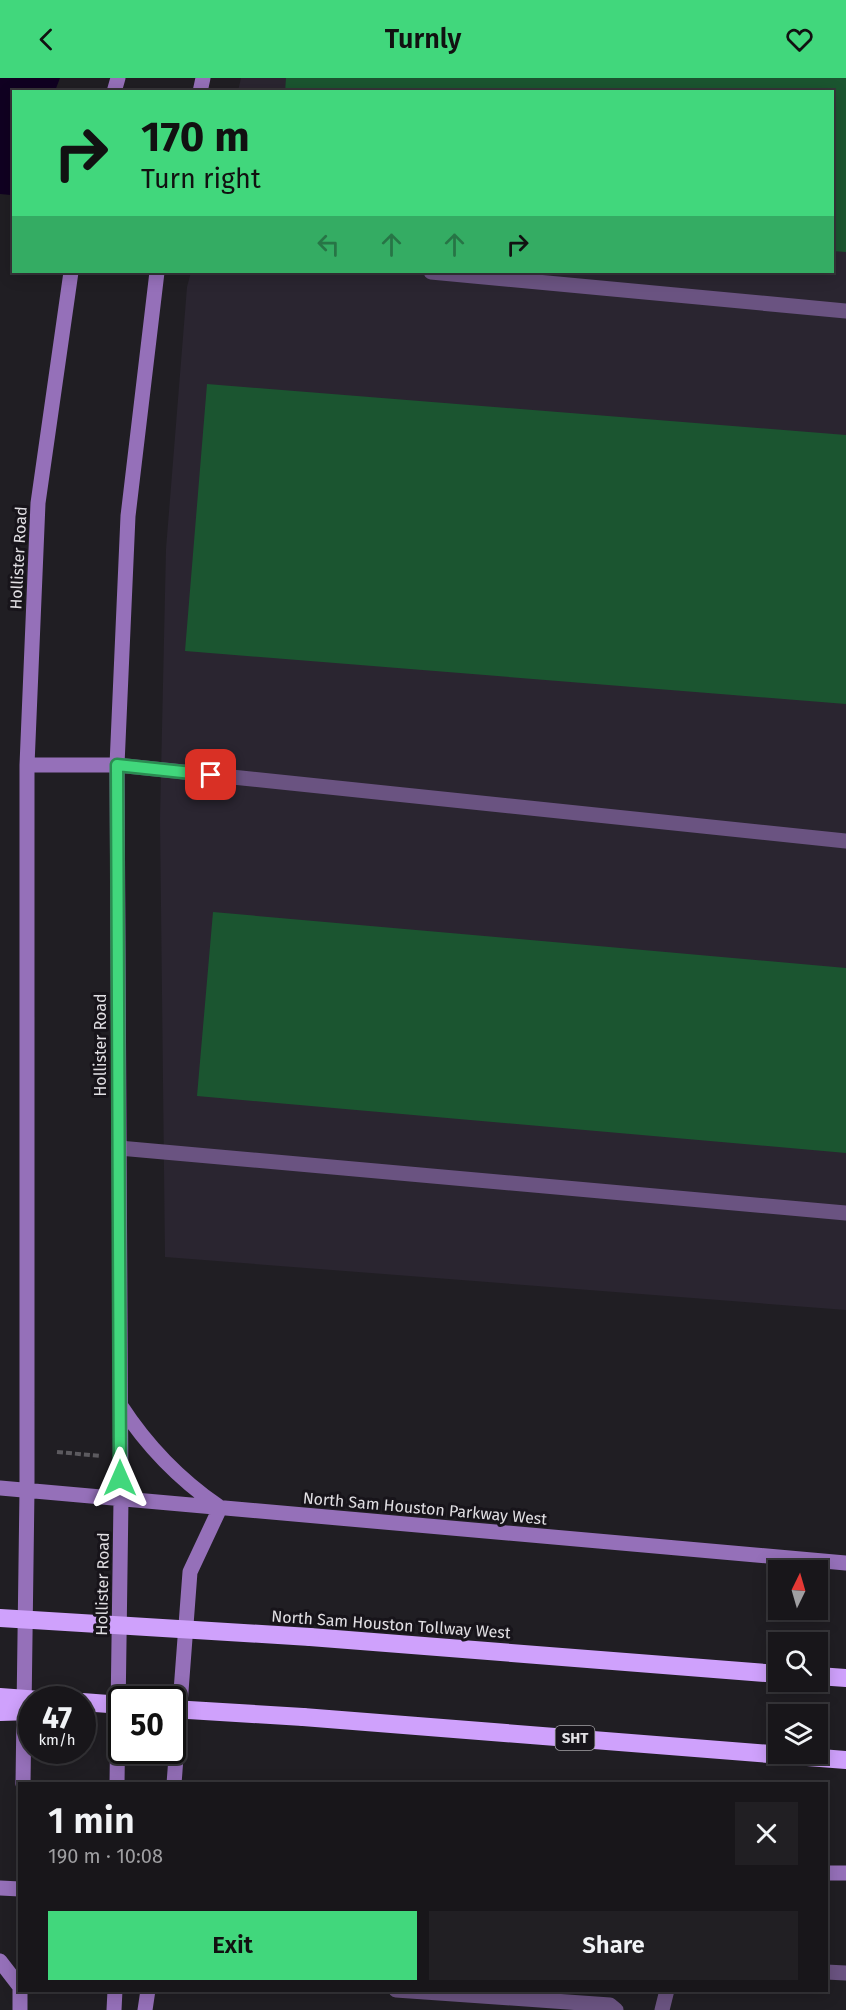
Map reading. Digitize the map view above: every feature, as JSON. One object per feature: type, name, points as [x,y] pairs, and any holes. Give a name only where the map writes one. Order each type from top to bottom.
[{"type":"highway","name":"North Sam Houston Tollway West","points":[[0,1618],[310,1637],[768,1673]]},
{"type":"highway","points":[[828,1677],[846,1678]]},
{"type":"highway","points":[[0,1697],[18,1698]]},
{"type":"highway","name":"SHT","points":[[186,1709],[846,1760]]},
{"type":"highway","points":[[0,1712],[18,1711]]},
{"type":"main road","name":"Hollister Road","points":[[23,1782],[27,1490],[27,765],[38,503],[71,273]]},
{"type":"main road","name":"Hollister Road","points":[[117,1782],[121,1499],[117,765],[128,516],[157,273]]},
{"type":"main road","points":[[27,765],[117,765]]},
{"type":"main road","points":[[120,1405],[135,1428],[162,1459],[189,1486],[220,1508],[190,1572],[174,1782]]},
{"type":"main road","name":"North Sam Houston Parkway West","points":[[0,1488],[846,1563]]},
{"type":"main road","points":[[828,1873],[846,1873]]},
{"type":"main road","points":[[0,1888],[18,1889]]},
{"type":"main road","points":[[0,1961],[18,1986]]},
{"type":"main road","points":[[20,1992],[20,2010]]},
{"type":"main road","points":[[114,2010],[115,1992]]},
{"type":"main road","points":[[145,2010],[148,1992]]},
{"type":"lane","points":[[442,273],[846,311]]},
{"type":"lane","points":[[117,765],[846,841]]},
{"type":"lane","points":[[119,1148],[846,1213]]},
{"type":"lane","points":[[828,1972],[846,1973]]},
{"type":"lane","points":[[427,1992],[612,2004]]},
{"type":"lane","points":[[662,2010],[666,1992]]},
{"type":"path","points":[[57,1452],[105,1457]]},
{"type":"shaded area","points":[[0,78],[60,78],[55,90],[12,90],[12,193],[11,195],[0,194]]},
{"type":"shaded area","points":[[241,78],[846,78],[846,1310],[165,1257],[160,819],[166,549],[187,287],[191,273],[834,273],[834,90],[238,90]]},
{"type":"building","points":[[286,78],[846,78],[846,252],[834,251],[834,90],[285,90]]},
{"type":"building","points":[[207,384],[846,435],[846,704],[185,651]]},
{"type":"building","points":[[213,912],[846,968],[846,1153],[197,1096]]},
{"type":"route","points":[[120,1478],[117,765],[211,775]]}]
